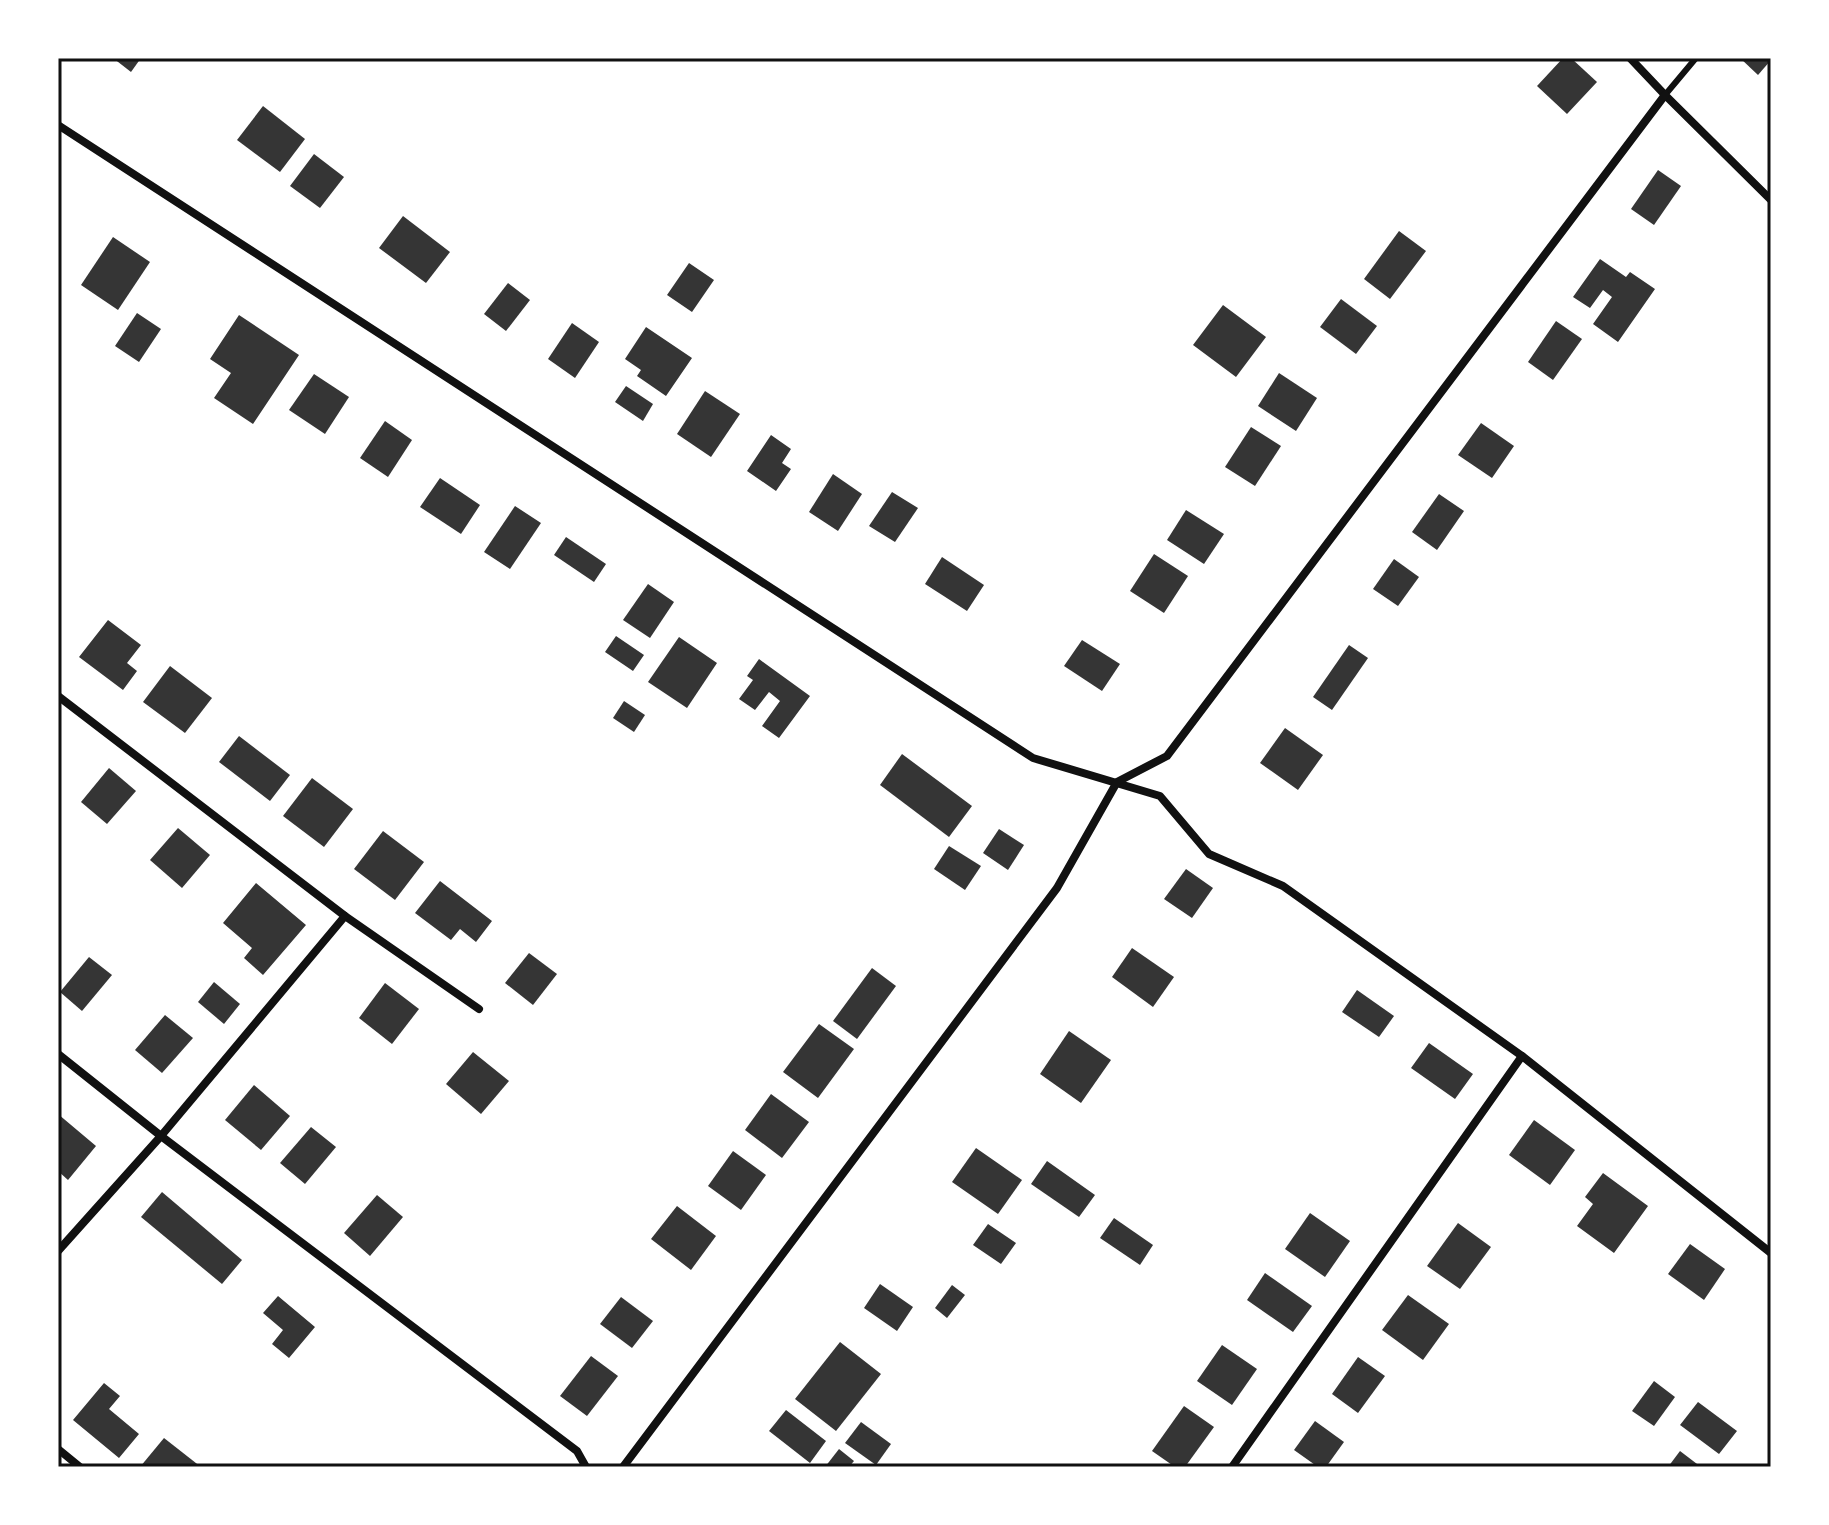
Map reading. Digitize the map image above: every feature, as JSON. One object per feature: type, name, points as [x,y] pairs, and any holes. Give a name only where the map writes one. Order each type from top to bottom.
[{"type":"street","points":[[1630,58],[1771,200]]},
{"type":"street","points":[[623,1467],[1057,888],[1117,782],[1167,756],[1665,95]]},
{"type":"street","points":[[58,125],[1033,758],[1160,796],[1209,854],[1283,886],[1522,1056],[1771,1253]]},
{"type":"street","points":[[58,696],[345,916],[479,1009]]},
{"type":"street","points":[[58,1251],[161,1136],[345,916]]},
{"type":"street","points":[[58,1054],[161,1136],[577,1451],[586,1467]]},
{"type":"street","points":[[1232,1467],[1522,1056]]},
{"type":"street","points":[[58,1449],[80,1467]]},
{"type":"lane","points":[[710,58],[736,58]]},
{"type":"lane","points":[[1665,95],[1696,58]]},
{"type":"building","points":[[113,58],[141,58],[131,72]]},
{"type":"building","points":[[1563,58],[1571,58],[1597,82],[1567,114],[1537,86]]},
{"type":"building","points":[[1740,58],[1771,58],[1771,60],[1758,75]]},
{"type":"building","points":[[263,106],[305,139],[280,172],[237,140]]},
{"type":"building","points":[[314,154],[344,177],[320,208],[290,186]]},
{"type":"building","points":[[1658,170],[1681,186],[1654,225],[1631,209]]},
{"type":"building","points":[[403,216],[450,252],[426,283],[379,248]]},
{"type":"building","points":[[1399,231],[1426,251],[1390,299],[1364,279]]},
{"type":"building","points":[[113,237],[150,262],[118,310],[81,285]]},
{"type":"building","points":[[1600,259],[1626,277],[1630,272],[1655,289],[1618,342],[1593,324],[1612,297],[1603,290],[1590,308],[1573,297]]},
{"type":"building","points":[[689,263],[714,280],[692,312],[667,295]]},
{"type":"building","points":[[508,283],[530,300],[506,331],[484,314]]},
{"type":"building","points":[[1341,299],[1377,326],[1356,354],[1320,327]]},
{"type":"building","points":[[1223,305],[1266,337],[1236,377],[1193,345]]},
{"type":"building","points":[[137,313],[161,329],[139,362],[115,346]]},
{"type":"building","points":[[239,315],[299,355],[253,424],[214,398],[231,373],[210,359]]},
{"type":"building","points":[[1556,321],[1582,339],[1553,380],[1528,362]]},
{"type":"building","points":[[572,323],[599,342],[575,378],[548,359]]},
{"type":"building","points":[[646,327],[692,358],[666,396],[637,376],[641,370],[625,359]]},
{"type":"building","points":[[1279,373],[1317,398],[1296,431],[1258,406]]},
{"type":"building","points":[[314,374],[349,397],[325,434],[289,410]]},
{"type":"building","points":[[626,386],[653,404],[643,421],[615,402]]},
{"type":"building","points":[[705,391],[740,414],[711,457],[677,434]]},
{"type":"building","points":[[385,421],[412,440],[388,477],[360,458]]},
{"type":"building","points":[[1481,423],[1514,446],[1492,478],[1458,455]]},
{"type":"building","points":[[1251,427],[1281,446],[1255,486],[1225,467]]},
{"type":"building","points":[[771,435],[791,449],[782,463],[791,469],[776,491],[747,471]]},
{"type":"building","points":[[833,474],[862,494],[838,531],[809,512]]},
{"type":"building","points":[[440,478],[480,505],[461,534],[420,507]]},
{"type":"building","points":[[892,492],[918,508],[895,542],[869,526]]},
{"type":"building","points":[[1439,494],[1464,511],[1437,550],[1412,532]]},
{"type":"building","points":[[515,506],[541,523],[510,569],[484,552]]},
{"type":"building","points":[[1186,510],[1224,534],[1204,564],[1167,540]]},
{"type":"building","points":[[566,537],[606,564],[594,582],[554,555]]},
{"type":"building","points":[[1154,554],[1188,576],[1164,613],[1130,591]]},
{"type":"building","points":[[942,557],[984,585],[967,611],[925,584]]},
{"type":"building","points":[[1394,559],[1419,577],[1398,606],[1373,589]]},
{"type":"building","points":[[648,584],[674,602],[650,638],[623,620]]},
{"type":"building","points":[[108,620],[141,645],[127,663],[137,671],[123,690],[79,657]]},
{"type":"building","points":[[616,636],[644,655],[633,671],[605,652]]},
{"type":"building","points":[[679,637],[717,663],[687,708],[648,682]]},
{"type":"building","points":[[1082,640],[1120,664],[1102,691],[1064,666]]},
{"type":"building","points":[[1349,645],[1368,658],[1332,710],[1313,697]]},
{"type":"building","points":[[759,659],[810,696],[779,738],[762,726],[780,701],[769,692],[755,710],[739,699],[753,680],[747,676]]},
{"type":"building","points":[[170,666],[212,698],[185,733],[143,702]]},
{"type":"building","points":[[624,701],[645,715],[634,732],[613,718]]},
{"type":"building","points":[[1285,728],[1323,755],[1298,790],[1260,763]]},
{"type":"building","points":[[239,736],[290,775],[270,801],[219,762]]},
{"type":"building","points":[[902,754],[972,806],[949,837],[880,785]]},
{"type":"building","points":[[109,768],[136,791],[107,824],[81,802]]},
{"type":"building","points":[[312,778],[353,809],[324,847],[283,816]]},
{"type":"building","points":[[178,828],[210,855],[182,888],[150,860]]},
{"type":"building","points":[[999,829],[1024,845],[1008,870],[983,853]]},
{"type":"building","points":[[383,831],[424,862],[395,900],[354,869]]},
{"type":"building","points":[[949,846],[981,866],[965,890],[934,869]]},
{"type":"building","points":[[1186,869],[1213,888],[1192,918],[1164,899]]},
{"type":"building","points":[[440,881],[492,921],[476,942],[460,929],[451,940],[415,913]]},
{"type":"building","points":[[256,883],[306,925],[263,975],[244,958],[252,948],[223,923]]},
{"type":"building","points":[[1132,948],[1174,977],[1153,1007],[1112,977]]},
{"type":"building","points":[[529,953],[557,974],[533,1005],[505,983]]},
{"type":"building","points":[[89,957],[112,975],[82,1011],[60,992]]},
{"type":"building","points":[[872,968],[896,986],[857,1039],[833,1021]]},
{"type":"building","points":[[214,982],[240,1004],[224,1024],[198,1002]]},
{"type":"building","points":[[385,983],[419,1009],[392,1044],[359,1018]]},
{"type":"building","points":[[1357,990],[1394,1016],[1379,1037],[1342,1012]]},
{"type":"building","points":[[165,1015],[193,1038],[162,1073],[135,1050]]},
{"type":"building","points":[[819,1024],[854,1049],[818,1098],[783,1072]]},
{"type":"building","points":[[1069,1031],[1111,1060],[1081,1103],[1040,1074]]},
{"type":"building","points":[[1429,1043],[1473,1074],[1455,1099],[1411,1068]]},
{"type":"building","points":[[473,1052],[509,1081],[481,1114],[446,1084]]},
{"type":"building","points":[[254,1085],[290,1116],[261,1150],[225,1120]]},
{"type":"building","points":[[771,1094],[809,1122],[782,1158],[745,1130]]},
{"type":"building","points":[[58,1114],[96,1146],[68,1180],[58,1171]]},
{"type":"building","points":[[1534,1120],[1575,1150],[1550,1185],[1509,1155]]},
{"type":"building","points":[[311,1127],[336,1147],[305,1184],[280,1163]]},
{"type":"building","points":[[976,1148],[1022,1180],[998,1214],[952,1182]]},
{"type":"building","points":[[733,1151],[766,1175],[741,1210],[708,1186]]},
{"type":"building","points":[[1047,1161],[1095,1195],[1079,1217],[1031,1184]]},
{"type":"building","points":[[1603,1173],[1648,1206],[1614,1253],[1577,1226],[1593,1204],[1585,1197]]},
{"type":"building","points":[[162,1192],[242,1260],[222,1284],[141,1217]]},
{"type":"building","points":[[377,1195],[403,1217],[370,1256],[344,1233]]},
{"type":"building","points":[[677,1206],[716,1236],[691,1270],[651,1239]]},
{"type":"building","points":[[1310,1213],[1350,1241],[1325,1277],[1285,1249]]},
{"type":"building","points":[[1114,1218],[1153,1245],[1140,1265],[1100,1238]]},
{"type":"building","points":[[1458,1223],[1491,1247],[1460,1289],[1427,1266]]},
{"type":"building","points":[[988,1224],[1016,1243],[1001,1264],[973,1245]]},
{"type":"building","points":[[1690,1244],[1725,1269],[1704,1300],[1668,1274]]},
{"type":"building","points":[[1265,1273],[1312,1306],[1293,1332],[1247,1300]]},
{"type":"building","points":[[880,1284],[913,1307],[897,1331],[864,1308]]},
{"type":"building","points":[[952,1285],[965,1295],[947,1318],[935,1308]]},
{"type":"building","points":[[1408,1295],[1449,1324],[1423,1360],[1382,1330]]},
{"type":"building","points":[[278,1296],[315,1327],[289,1358],[272,1344],[283,1330],[263,1313]]},
{"type":"building","points":[[621,1297],[653,1321],[632,1348],[600,1324]]},
{"type":"building","points":[[840,1342],[881,1374],[836,1431],[795,1399]]},
{"type":"building","points":[[1222,1345],[1257,1369],[1232,1405],[1197,1381]]},
{"type":"building","points":[[591,1356],[618,1376],[587,1416],[560,1396]]},
{"type":"building","points":[[1358,1357],[1385,1376],[1358,1413],[1332,1394]]},
{"type":"building","points":[[1654,1381],[1675,1397],[1654,1426],[1632,1411]]},
{"type":"building","points":[[104,1383],[120,1396],[109,1409],[139,1434],[119,1458],[73,1420]]},
{"type":"building","points":[[1698,1402],[1737,1431],[1719,1454],[1680,1425]]},
{"type":"building","points":[[1184,1406],[1214,1427],[1185,1467],[1175,1467],[1152,1451]]},
{"type":"building","points":[[786,1410],[826,1441],[810,1463],[769,1431]]},
{"type":"building","points":[[1315,1421],[1344,1442],[1326,1467],[1318,1467],[1294,1450]]},
{"type":"building","points":[[861,1422],[891,1444],[876,1465],[845,1443]]},
{"type":"building","points":[[164,1438],[201,1467],[140,1467]]},
{"type":"building","points":[[839,1449],[854,1461],[849,1467],[825,1467]]},
{"type":"building","points":[[1680,1451],[1701,1467],[1668,1467]]}]
